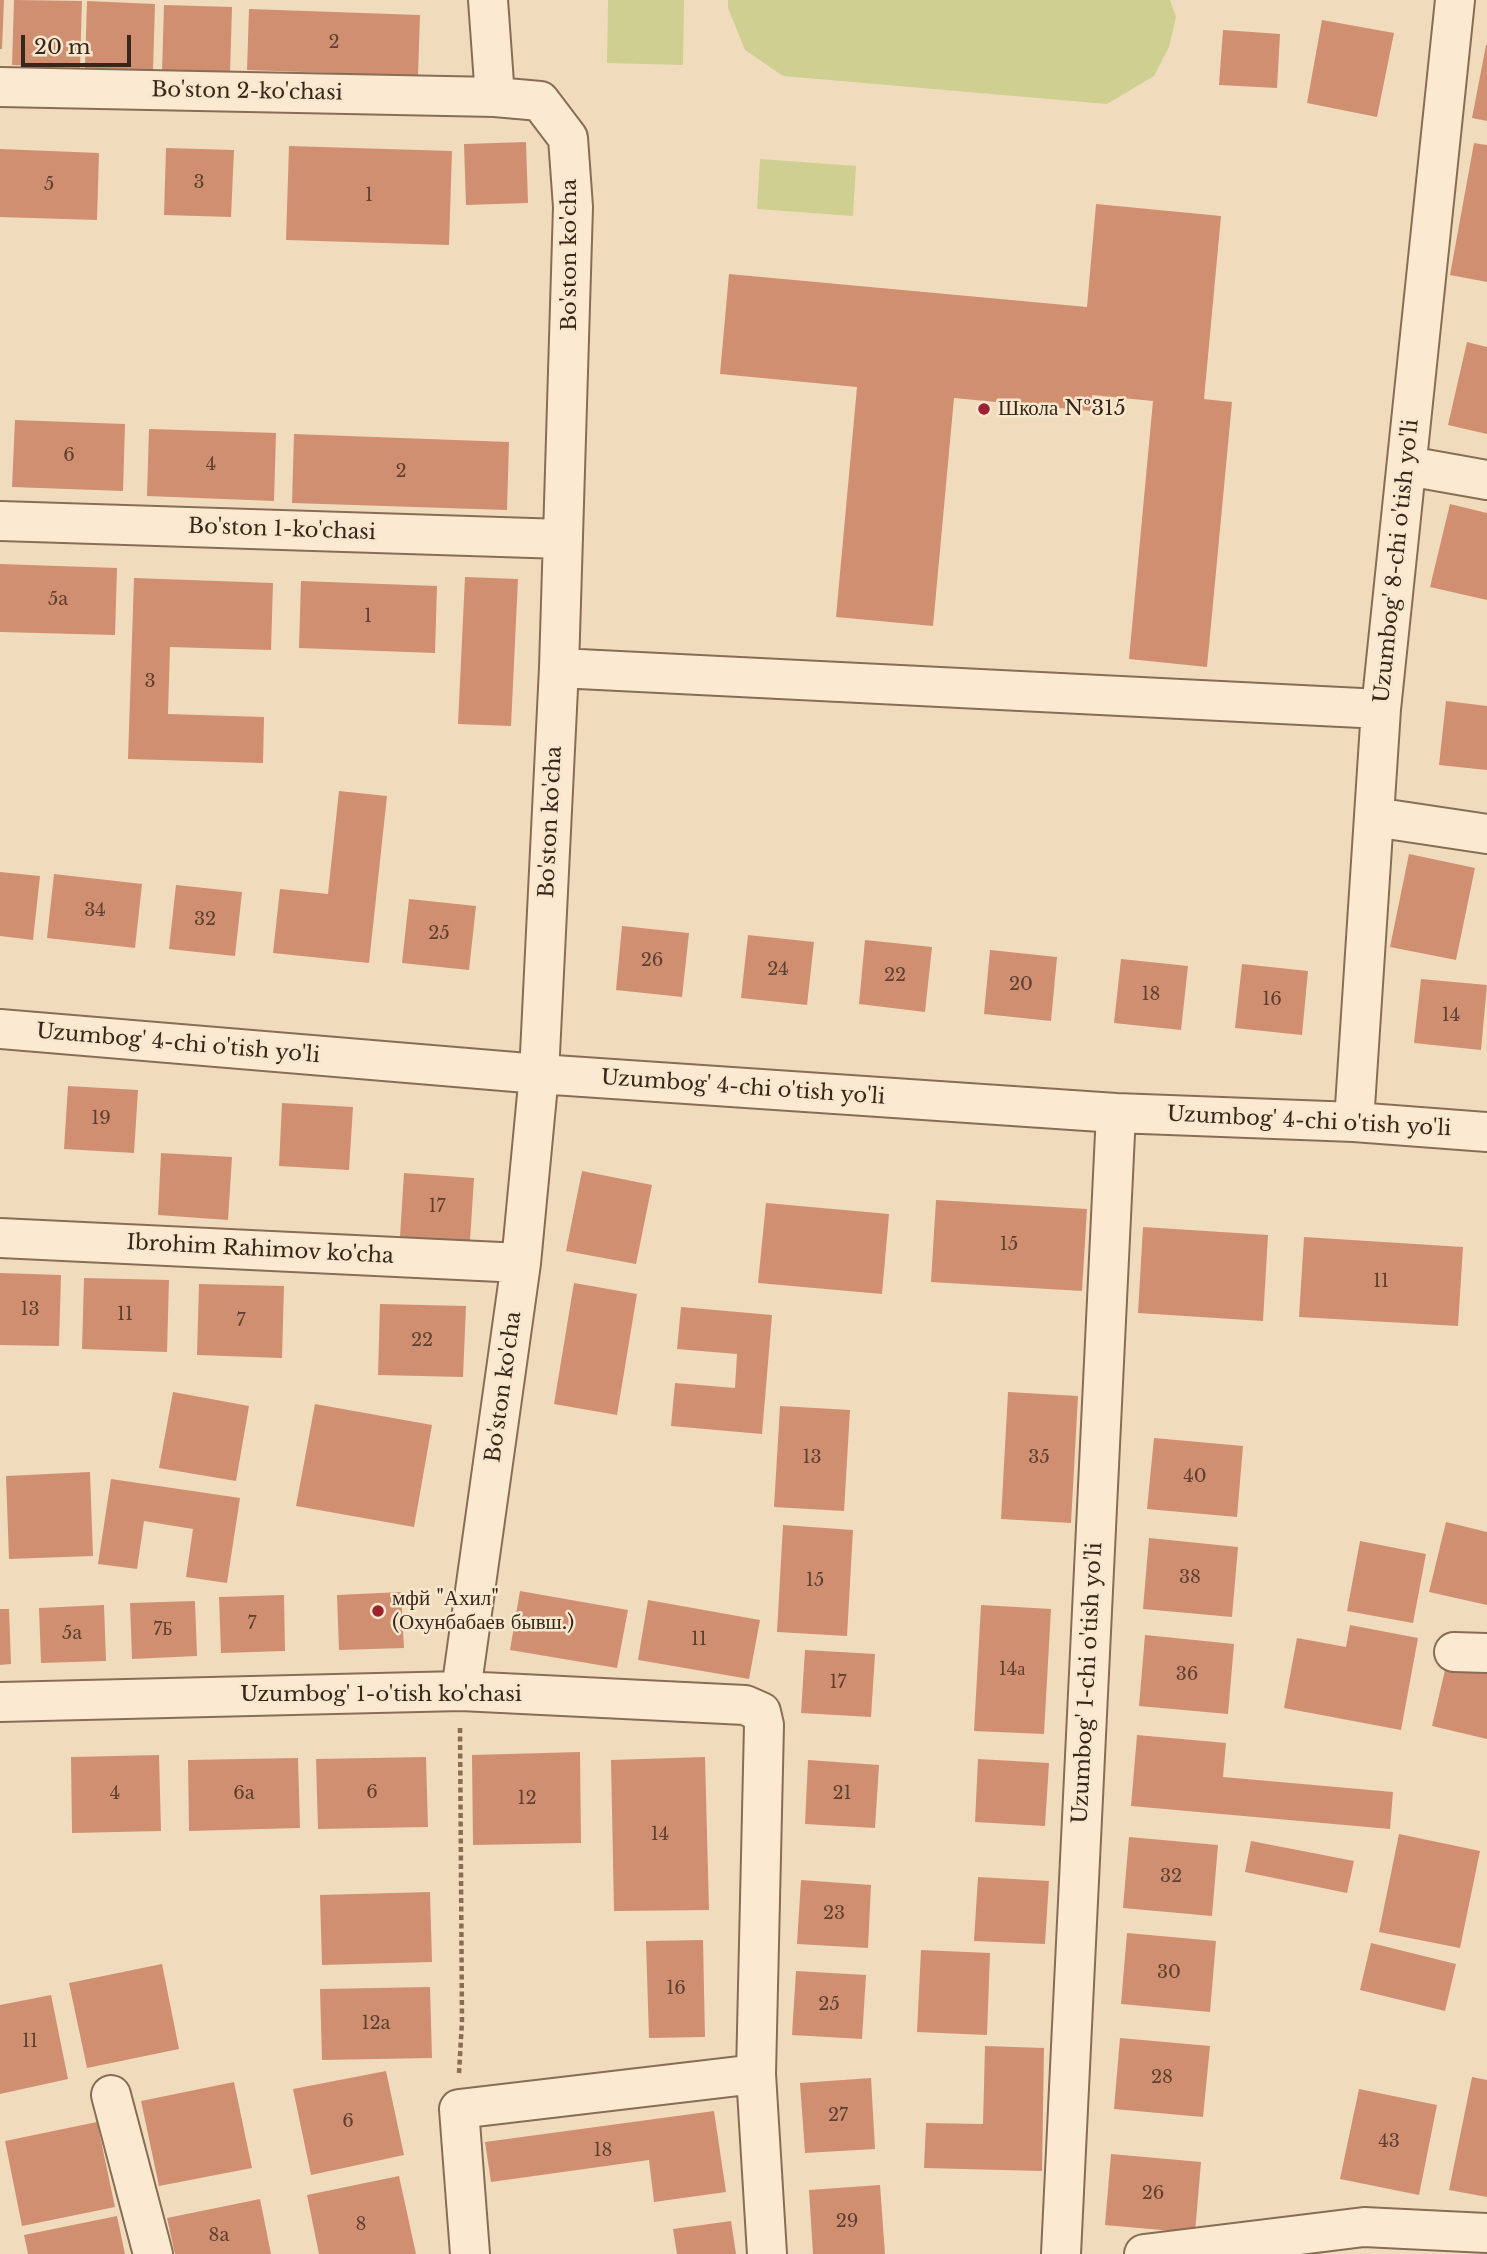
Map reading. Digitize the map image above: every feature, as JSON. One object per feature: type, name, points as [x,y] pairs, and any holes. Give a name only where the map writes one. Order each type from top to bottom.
[{"type":"street","points":[[488,0],[495,97]]},
{"type":"street","name":"Uzumbog' 8-chi o'tish yo'li","points":[[1354,1122],[1381,709],[1455,0]]},
{"type":"street","name":"Bo'ston 2-ko'chasi","points":[[0,87],[495,97]]},
{"type":"street","name":"Bo'ston ko'cha","points":[[461,1690],[521,1263],[539,1074],[559,668],[573,207],[568,138],[540,101],[495,97]]},
{"type":"street","points":[[1408,466],[1487,480]]},
{"type":"street","name":"Bo'ston 1-ko'chasi","points":[[0,521],[563,539]]},
{"type":"street","points":[[559,668],[1381,709]]},
{"type":"street","points":[[1374,817],[1487,834]]},
{"type":"street","name":"Uzumbog' 4-chi o'tish yo'li","points":[[0,1029],[539,1074],[1116,1113],[1354,1122],[1487,1132]]},
{"type":"street","name":"Uzumbog' 1-chi o'tish yo'li","points":[[1061,2254],[1116,1113]]},
{"type":"street","name":"Ibrohim Rahimov ko'cha","points":[[0,1238],[521,1263]]},
{"type":"street","name":"Uzumbog' 1-o'tish ko'chasi","points":[[0,1702],[461,1690],[745,1705],[761,1712],[764,1725],[756,2074]]},
{"type":"street","points":[[470,2254],[458,2109],[756,2074],[767,2254]]},
{"type":"street","points":[[111,2095],[153,2254]]},
{"type":"street","points":[[1144,2254],[1364,2227],[1487,2233]]},
{"type":"path","points":[[458,2109],[462,2021],[461,1690]]},
{"type":"green space","points":[[608,0],[684,0],[683,65],[607,63]]},
{"type":"green space","points":[[728,0],[1170,0],[1176,17],[1169,47],[1154,76],[1107,104],[783,76],[745,50],[728,8]]},
{"type":"green space","points":[[760,159],[856,166],[853,216],[757,209]]},
{"type":"building","points":[[0,0],[4,0],[2,49],[0,49]]},
{"type":"building","points":[[14,0],[82,1],[80,68],[12,65]]},
{"type":"building","points":[[87,1],[155,4],[153,71],[85,68]]},
{"type":"building","points":[[164,5],[232,7],[230,74],[162,72]]},
{"type":"building","points":[[249,9],[420,15],[418,76],[247,70]]},
{"type":"building","points":[[1322,20],[1394,33],[1377,117],[1307,103]]},
{"type":"building","points":[[1223,30],[1280,34],[1277,88],[1219,85]]},
{"type":"building","points":[[1487,45],[1487,121],[1472,118]]},
{"type":"building","points":[[526,142],[528,203],[466,205],[464,144]]},
{"type":"building","points":[[1474,143],[1487,145],[1487,282],[1450,275]]},
{"type":"building","points":[[289,146],[452,151],[449,245],[286,240]]},
{"type":"building","points":[[166,148],[234,150],[231,217],[164,215]]},
{"type":"building","points":[[0,149],[99,153],[97,220],[0,217]]},
{"type":"building","points":[[1096,204],[1221,216],[1204,399],[1232,402],[1207,667],[1129,659],[1153,401],[1092,395],[1091,411],[954,398],[933,626],[836,617],[857,387],[720,374],[729,274],[1087,307]]},
{"type":"building","points":[[1467,342],[1487,347],[1487,434],[1448,425]]},
{"type":"building","points":[[15,420],[125,424],[123,491],[12,487]]},
{"type":"building","points":[[149,429],[276,433],[274,501],[147,496]]},
{"type":"building","points":[[294,434],[509,442],[507,510],[292,503]]},
{"type":"building","points":[[1450,504],[1487,513],[1487,600],[1430,587]]},
{"type":"building","points":[[0,564],[117,568],[115,635],[0,632]]},
{"type":"building","points":[[465,577],[518,579],[511,726],[458,724]]},
{"type":"building","points":[[134,578],[273,583],[271,650],[170,647],[168,714],[264,717],[263,763],[128,759]]},
{"type":"building","points":[[301,581],[437,586],[435,653],[299,648]]},
{"type":"building","points":[[1446,701],[1487,706],[1487,770],[1439,765]]},
{"type":"building","points":[[339,791],[387,796],[369,963],[273,953],[280,889],[328,894]]},
{"type":"building","points":[[1409,854],[1475,868],[1456,960],[1390,947]]},
{"type":"building","points":[[0,872],[40,876],[33,940],[0,936]]},
{"type":"building","points":[[54,874],[142,884],[135,948],[47,938]]},
{"type":"building","points":[[176,885],[242,892],[235,956],[169,949]]},
{"type":"building","points":[[409,899],[476,906],[469,970],[402,963]]},
{"type":"building","points":[[622,926],[689,933],[682,997],[616,990]]},
{"type":"building","points":[[748,935],[814,942],[807,1005],[741,998]]},
{"type":"building","points":[[865,940],[932,947],[925,1012],[859,1004]]},
{"type":"building","points":[[990,950],[1057,957],[1051,1021],[984,1014]]},
{"type":"building","points":[[1121,959],[1188,966],[1181,1030],[1114,1023]]},
{"type":"building","points":[[1242,964],[1308,971],[1302,1035],[1235,1028]]},
{"type":"building","points":[[1421,979],[1487,985],[1481,1050],[1414,1043]]},
{"type":"building","points":[[68,1086],[138,1090],[134,1153],[64,1149]]},
{"type":"building","points":[[282,1103],[353,1107],[349,1170],[279,1166]]},
{"type":"building","points":[[161,1153],[232,1157],[228,1220],[158,1215]]},
{"type":"building","points":[[582,1171],[652,1185],[636,1264],[566,1251]]},
{"type":"building","points":[[404,1173],[474,1178],[470,1241],[400,1237]]},
{"type":"building","points":[[936,1200],[1087,1209],[1082,1291],[931,1282]]},
{"type":"building","points":[[766,1203],[889,1214],[882,1294],[758,1283]]},
{"type":"building","points":[[1143,1227],[1268,1235],[1263,1321],[1138,1313]]},
{"type":"building","points":[[1304,1237],[1463,1247],[1458,1326],[1299,1317]]},
{"type":"building","points":[[0,1273],[61,1275],[59,1346],[0,1345]]},
{"type":"building","points":[[84,1278],[169,1280],[167,1352],[82,1349]]},
{"type":"building","points":[[574,1283],[637,1294],[617,1415],[554,1404]]},
{"type":"building","points":[[199,1284],[284,1286],[282,1358],[197,1355]]},
{"type":"building","points":[[380,1304],[466,1306],[463,1377],[378,1375]]},
{"type":"building","points":[[681,1307],[772,1315],[762,1434],[671,1426],[675,1383],[735,1388],[737,1354],[677,1349]]},
{"type":"building","points":[[173,1392],[249,1406],[236,1481],[159,1468]]},
{"type":"building","points":[[1008,1392],[1078,1396],[1071,1523],[1001,1519]]},
{"type":"building","points":[[315,1404],[432,1425],[414,1527],[296,1506]]},
{"type":"building","points":[[780,1406],[850,1410],[844,1511],[774,1507]]},
{"type":"building","points":[[1154,1438],[1243,1446],[1237,1517],[1147,1509]]},
{"type":"building","points":[[90,1472],[93,1556],[9,1559],[6,1476]]},
{"type":"building","points":[[111,1479],[240,1498],[227,1583],[186,1577],[193,1529],[144,1521],[137,1569],[98,1564]]},
{"type":"building","points":[[1446,1522],[1487,1532],[1487,1605],[1429,1592]]},
{"type":"building","points":[[783,1525],[853,1530],[847,1636],[777,1632]]},
{"type":"building","points":[[1149,1538],[1238,1547],[1232,1617],[1143,1609]]},
{"type":"building","points":[[1360,1541],[1426,1554],[1413,1623],[1347,1611]]},
{"type":"building","points":[[520,1591],[628,1610],[617,1668],[510,1650]]},
{"type":"building","points":[[401,1592],[404,1648],[339,1650],[337,1595]]},
{"type":"building","points":[[284,1595],[285,1651],[221,1653],[219,1597]]},
{"type":"building","points":[[648,1600],[760,1620],[749,1679],[638,1660]]},
{"type":"building","points":[[195,1601],[197,1656],[132,1659],[130,1603]]},
{"type":"building","points":[[104,1605],[106,1661],[41,1663],[39,1608]]},
{"type":"building","points":[[981,1605],[1051,1609],[1044,1734],[974,1731]]},
{"type":"building","points":[[0,1609],[9,1609],[11,1664],[0,1665]]},
{"type":"building","points":[[1350,1625],[1418,1638],[1401,1730],[1284,1708],[1297,1638],[1346,1647]]},
{"type":"building","points":[[1145,1635],[1234,1644],[1228,1714],[1139,1706]]},
{"type":"building","points":[[805,1650],[875,1654],[871,1717],[801,1713]]},
{"type":"building","points":[[1448,1657],[1487,1666],[1487,1739],[1432,1726]]},
{"type":"building","points":[[1137,1735],[1226,1743],[1223,1777],[1393,1792],[1390,1829],[1131,1806]]},
{"type":"building","points":[[580,1752],[581,1843],[473,1845],[472,1755]]},
{"type":"building","points":[[159,1755],[161,1831],[72,1833],[71,1757]]},
{"type":"building","points":[[426,1757],[428,1827],[318,1829],[316,1759]]},
{"type":"building","points":[[705,1757],[709,1910],[614,1911],[611,1760]]},
{"type":"building","points":[[298,1758],[300,1828],[189,1831],[188,1760]]},
{"type":"building","points":[[978,1759],[1049,1763],[1045,1826],[975,1822]]},
{"type":"building","points":[[808,1760],[879,1765],[875,1828],[805,1824]]},
{"type":"building","points":[[1399,1834],[1480,1851],[1460,1948],[1379,1932]]},
{"type":"building","points":[[1129,1837],[1218,1845],[1212,1916],[1123,1908]]},
{"type":"building","points":[[1251,1841],[1354,1861],[1347,1893],[1245,1872]]},
{"type":"building","points":[[978,1877],[1049,1881],[1045,1944],[974,1941]]},
{"type":"building","points":[[801,1880],[871,1885],[868,1948],[797,1944]]},
{"type":"building","points":[[430,1892],[432,1962],[322,1965],[320,1895]]},
{"type":"building","points":[[1127,1933],[1216,1941],[1210,2012],[1121,2004]]},
{"type":"building","points":[[703,1940],[705,2037],[649,2038],[646,1941]]},
{"type":"building","points":[[1371,1943],[1456,1964],[1445,2011],[1360,1990]]},
{"type":"building","points":[[921,1950],[990,1953],[987,2035],[917,2032]]},
{"type":"building","points":[[162,1964],[179,2049],[87,2068],[69,1983]]},
{"type":"building","points":[[796,1971],[866,1975],[862,2039],[792,2035]]},
{"type":"building","points":[[430,1987],[432,2058],[322,2060],[320,1989]]},
{"type":"building","points":[[51,1995],[68,2079],[0,2094],[0,2005]]},
{"type":"building","points":[[1120,2038],[1210,2046],[1203,2117],[1114,2109]]},
{"type":"building","points":[[985,2046],[1044,2048],[1042,2171],[924,2168],[926,2123],[983,2124]]},
{"type":"building","points":[[386,2071],[404,2155],[311,2175],[293,2089]]},
{"type":"building","points":[[1472,2077],[1487,2080],[1487,2197],[1449,2190]]},
{"type":"building","points":[[871,2078],[875,2149],[805,2153],[800,2083]]},
{"type":"building","points":[[234,2082],[252,2168],[159,2186],[141,2101]]},
{"type":"building","points":[[1359,2089],[1437,2105],[1419,2195],[1340,2179]]},
{"type":"building","points":[[714,2111],[726,2192],[654,2202],[649,2160],[491,2182],[485,2142]]},
{"type":"building","points":[[97,2122],[115,2207],[22,2226],[5,2141]]},
{"type":"building","points":[[1111,2154],[1201,2162],[1195,2233],[1105,2225]]},
{"type":"building","points":[[399,2176],[416,2254],[319,2254],[307,2195]]},
{"type":"building","points":[[880,2185],[885,2254],[813,2254],[809,2190]]},
{"type":"building","points":[[260,2199],[271,2254],[175,2254],[167,2218]]},
{"type":"building","points":[[117,2216],[125,2254],[28,2254],[24,2235]]},
{"type":"building","points":[[731,2221],[736,2254],[677,2254],[673,2229]]},
{"type":"place","name":"Школа №315","points":[[984,409]]},
{"type":"place","name":"мфй \"Ахил\" (Охунбабаев бывш.)","points":[[378,1611]]}]
